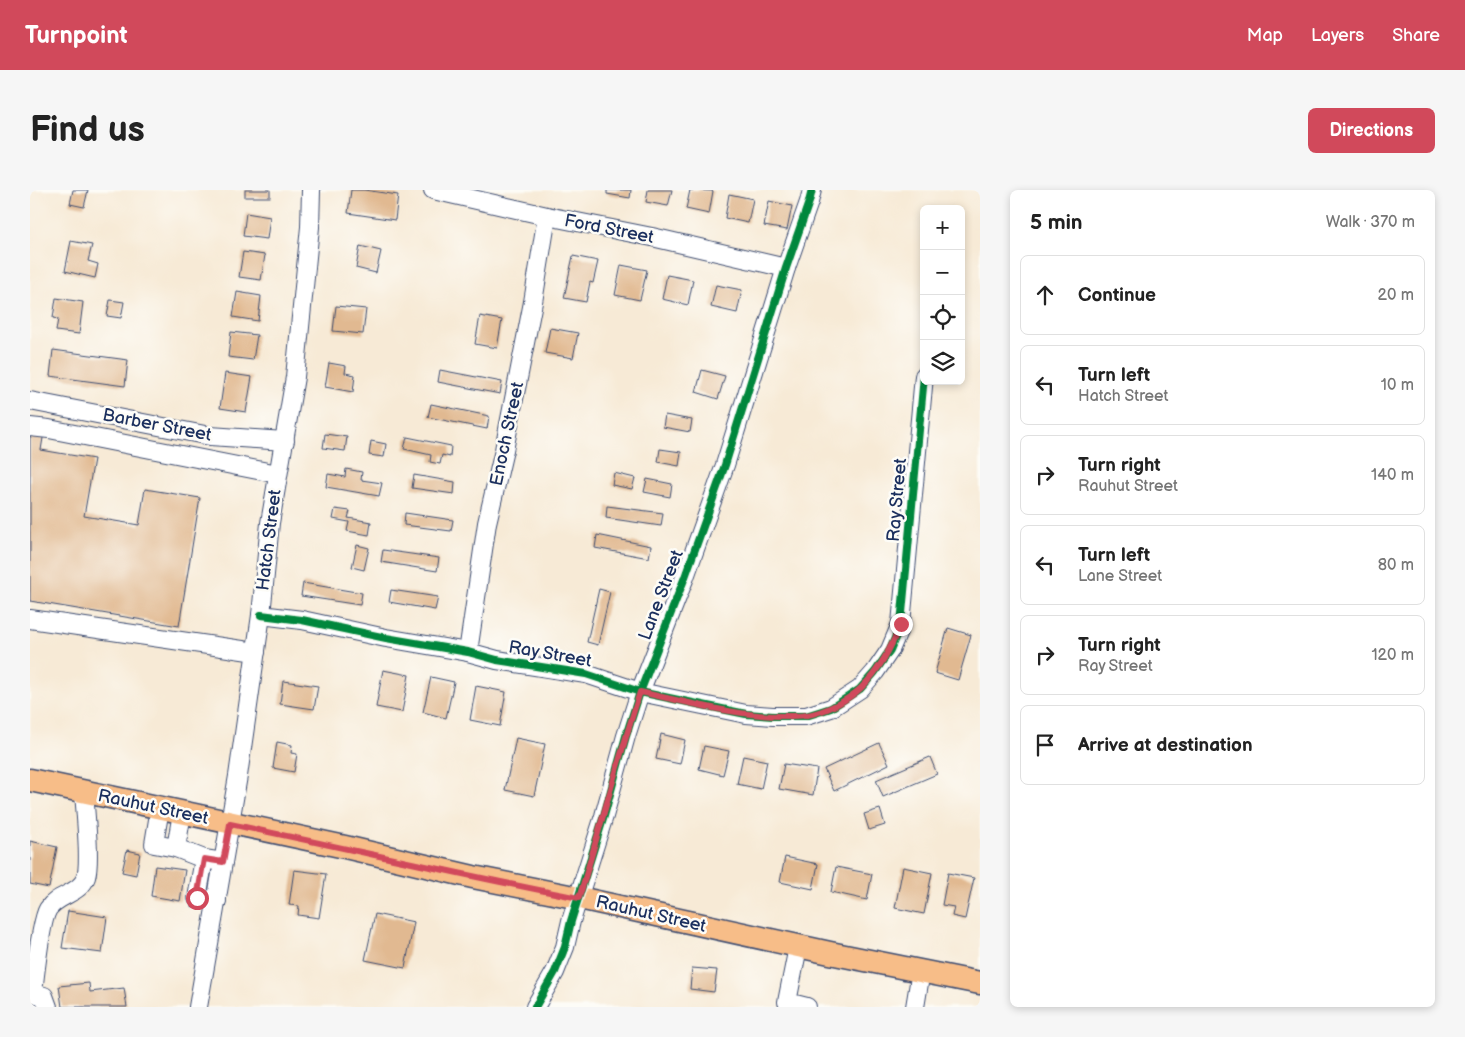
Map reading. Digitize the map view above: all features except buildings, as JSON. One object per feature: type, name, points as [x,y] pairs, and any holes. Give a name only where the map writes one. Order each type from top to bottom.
[{"type":"main road","name":"Rauhut Street","points":[[30,780],[345,847],[473,877],[980,983]]},
{"type":"street","name":"Hatch Street","points":[[198,1007],[238,776],[256,652],[270,523],[295,377],[310,227],[311,190]]},
{"type":"street","name":"Ford Street","points":[[432,190],[786,268]]},
{"type":"street","name":"Lane Street","points":[[535,1007],[555,972],[565,947],[571,921],[640,692],[685,577],[725,465],[812,190]]},
{"type":"street","name":"Enoch Street","points":[[468,652],[488,523],[524,348],[547,216]]},
{"type":"street","name":"Ray Street","points":[[260,615],[302,620],[386,638],[468,652],[497,660],[586,674],[640,692],[746,714],[806,716],[831,708],[860,689],[875,672],[890,650],[901,624],[923,385]]},
{"type":"street","name":"Barber Street","points":[[30,401],[210,436],[285,441]]},
{"type":"street","points":[[30,427],[278,474]]},
{"type":"street","points":[[30,619],[256,652]]},
{"type":"street","points":[[48,1007],[44,996],[32,992],[40,940],[48,910],[59,899],[77,889],[86,876],[88,854],[84,792]]},
{"type":"street","points":[[160,808],[154,844],[176,848],[204,859],[223,862]]},
{"type":"street","points":[[176,848],[182,813]]},
{"type":"street","points":[[204,859],[197,898],[217,901]]},
{"type":"street","points":[[798,946],[787,1002],[806,1007]]},
{"type":"street","points":[[915,1007],[921,971]]},
{"type":"cycle path","points":[[535,1007],[555,972],[565,947],[571,921],[640,692],[685,577],[725,465],[812,190]]},
{"type":"cycle path","points":[[261,615],[302,620],[386,638],[468,652],[497,660],[586,674],[640,692],[746,714],[806,716],[831,708],[860,689],[875,672],[890,650],[901,624],[923,385]]},
{"type":"route","points":[[197,898],[204,859],[223,862],[230,824],[579,898],[640,692],[746,714],[806,716],[831,708],[860,689],[875,672],[890,650],[901,624]]}]
